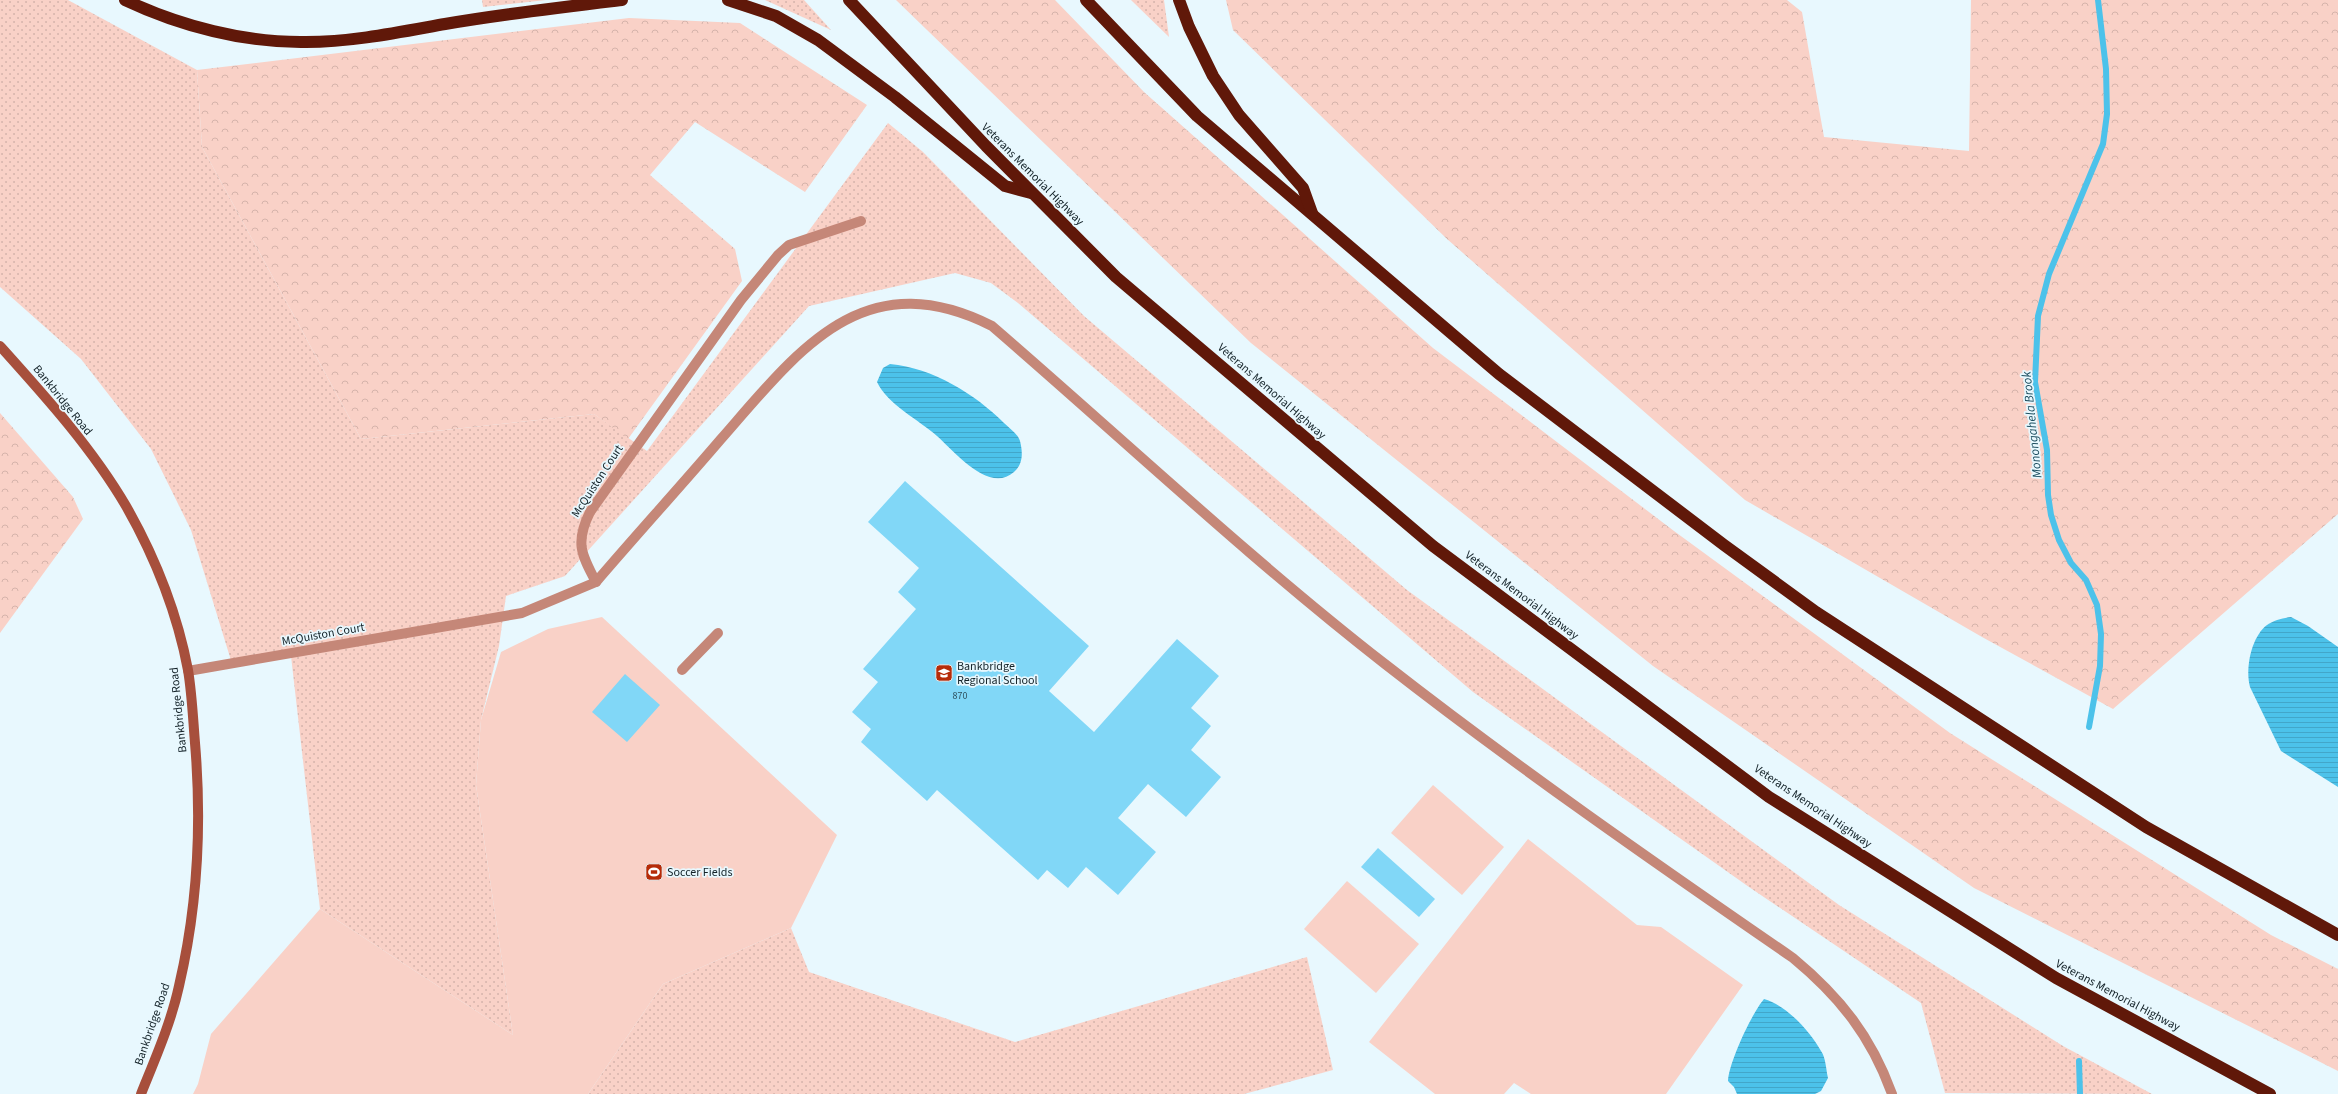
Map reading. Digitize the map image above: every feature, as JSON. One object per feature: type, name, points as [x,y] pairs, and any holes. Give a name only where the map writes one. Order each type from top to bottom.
[{"type":"highway","points":[[125,0],[143,8],[211,31],[258,39],[306,42],[377,35],[622,0]]},
{"type":"highway","points":[[728,0],[776,16],[818,40],[889,92],[1005,186],[1032,193]]},
{"type":"highway","name":"Veterans Memorial Highway","points":[[849,0],[1032,193],[1116,277],[1433,546],[1769,797],[2056,978],[2270,1094]]},
{"type":"highway","points":[[1086,0],[1197,116],[1312,215],[1499,374],[1724,545],[1816,612],[2146,827],[2338,935]]},
{"type":"highway","points":[[1179,0],[1189,27],[1213,76],[1239,115],[1303,188],[1312,215]]},
{"type":"street","name":"McQuiston Court","points":[[188,671],[522,613],[596,582],[585,561],[582,546],[581,530],[590,512],[736,306],[789,245],[861,221]]},
{"type":"street","points":[[596,582],[781,371],[822,334],[860,313],[896,304],[919,304],[966,314],[992,326],[1206,515],[1384,663],[1575,807],[1793,958],[1818,979],[1841,1002],[1865,1036],[1883,1071],[1892,1094]]},
{"type":"street","name":"Bankbridge Road","points":[[0,346],[46,397],[103,471],[125,505],[166,590],[188,671],[199,785],[200,841],[196,898],[179,988],[162,1042],[141,1094]]},
{"type":"street","points":[[682,670],[718,633]]},
{"type":"green space","points":[[0,0],[68,0],[197,70],[202,147],[361,439],[594,414],[647,451],[888,123],[923,152],[1084,316],[1407,590],[1839,905],[2063,1046],[2152,1094],[1945,1093],[1921,1003],[1749,887],[1473,692],[1018,303],[991,283],[955,273],[809,306],[565,576],[506,596],[499,646],[481,720],[476,785],[513,1035],[320,909],[291,656],[233,667],[191,530],[151,449],[81,359],[0,287]]},
{"type":"green space","points":[[482,0],[546,0],[483,7]]},
{"type":"green space","points":[[765,0],[804,0],[831,30]]},
{"type":"green space","points":[[896,0],[1055,0],[1144,92],[1433,348],[1674,531],[1950,733],[2271,935],[2338,969],[2338,1071],[1974,888],[1653,666],[1251,343]]},
{"type":"green space","points":[[1131,0],[1164,0],[1169,37]]},
{"type":"green space","points":[[1226,0],[1787,0],[1802,12],[1824,137],[1969,151],[1971,0],[2338,0],[2338,514],[2113,709],[1982,637],[1745,500],[1447,239],[1233,30]]},
{"type":"green space","points":[[629,18],[740,23],[867,105],[805,192],[695,122],[650,175],[735,249],[742,281],[628,439],[594,414],[361,439],[202,147],[197,70]]},
{"type":"green space","points":[[0,413],[73,497],[83,519],[0,633]]},
{"type":"green space","name":"Soccer Fields","points":[[602,617],[837,835],[791,928],[663,984],[588,1094],[193,1094],[198,1084],[211,1034],[320,909],[513,1035],[476,785],[481,720],[501,652],[548,629]]},
{"type":"green space","points":[[1433,785],[1504,847],[1462,895],[1391,833]]},
{"type":"green space","points":[[1528,839],[1637,925],[1661,927],[1743,985],[1666,1094],[1531,1094],[1514,1083],[1504,1094],[1435,1094],[1369,1042]]},
{"type":"green space","points":[[1347,881],[1419,944],[1376,993],[1304,929]]},
{"type":"green space","points":[[791,928],[809,972],[1015,1042],[1307,957],[1333,1070],[1244,1094],[588,1094],[663,984]]},
{"type":"water","points":[[890,364],[906,366],[937,377],[967,393],[993,412],[1019,438],[1022,454],[1021,462],[1017,469],[1004,477],[994,478],[983,474],[973,468],[937,436],[896,405],[888,398],[877,382],[883,368]]},
{"type":"water","points":[[2291,617],[2308,626],[2338,647],[2338,787],[2281,751],[2250,687],[2248,671],[2249,663],[2253,645],[2261,630],[2270,623]]},
{"type":"water","points":[[1764,999],[1781,1007],[1797,1020],[1811,1035],[1823,1054],[1828,1078],[1821,1091],[1815,1094],[1737,1094],[1734,1087],[1728,1081],[1732,1062],[1742,1038],[1753,1015]]},
{"type":"building","points":[[905,481],[1089,646],[1049,691],[1094,732],[1177,639],[1219,676],[1191,708],[1211,726],[1191,750],[1221,777],[1186,817],[1148,784],[1118,818],[1156,852],[1118,895],[1086,867],[1068,888],[1047,870],[1038,880],[937,790],[927,801],[861,742],[871,729],[852,712],[878,682],[863,669],[916,609],[898,592],[919,568],[868,522]]},
{"type":"building","points":[[625,674],[660,705],[627,742],[592,712]]},
{"type":"building","points":[[1378,848],[1435,899],[1419,917],[1361,867]]},
{"type":"waterway","name":"Monongahela Brook","points":[[2089,727],[2100,666],[2101,634],[2097,605],[2086,580],[2071,563],[2059,540],[2051,515],[2048,495],[2047,450],[2035,382],[2038,316],[2049,274],[2103,144],[2107,114],[2106,69],[2098,0]]},
{"type":"waterway","name":"Monongahela Brook","points":[[2079,1061],[2080,1094]]},
{"type":"place","name":"Bankbridge Regional School","points":[[944,673]]},
{"type":"place","name":"Soccer Fields","points":[[654,872]]}]
